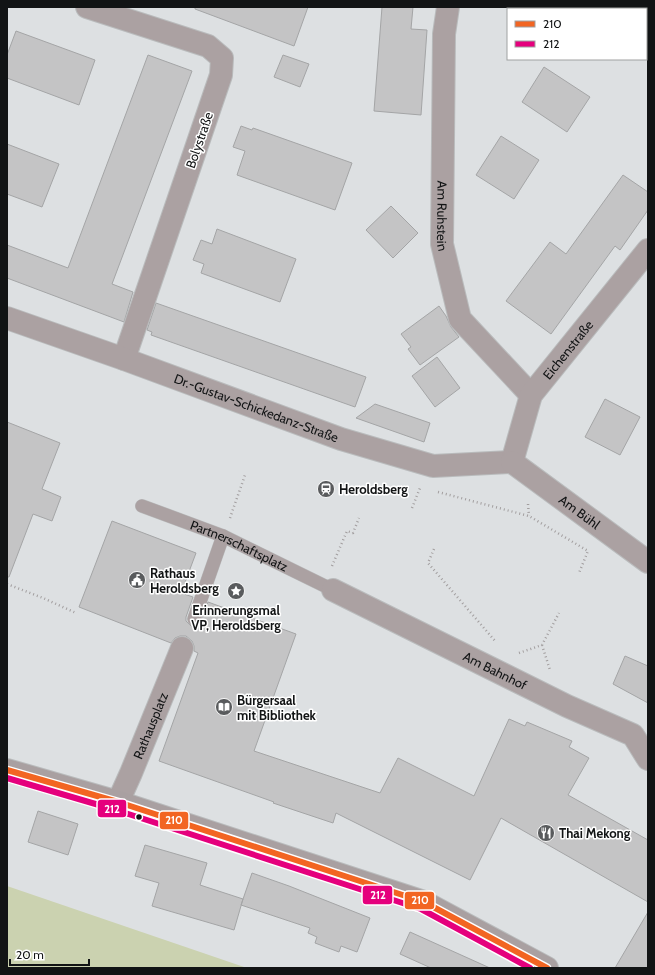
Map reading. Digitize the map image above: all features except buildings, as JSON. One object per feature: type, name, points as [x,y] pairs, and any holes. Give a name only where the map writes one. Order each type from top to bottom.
[{"type":"street","name":"Bolystraße","points":[[87,7],[125,13],[208,46],[222,58],[221,75],[124,359]]},
{"type":"street","name":"Am Ruhstein","points":[[448,7],[444,34],[442,244],[460,319],[531,395]]},
{"type":"street","name":"Eichenstraße","points":[[512,462],[531,395],[648,250]]},
{"type":"street","name":"Dr.-Gustav-Schickedanz-Straße","points":[[7,318],[124,359],[341,439],[433,466],[512,462]]},
{"type":"street","name":"Am Bühl","points":[[512,462],[648,562]]},
{"type":"street","name":"Am Bahnhof","points":[[328,588],[567,706],[632,735],[648,759]]},
{"type":"street","name":"Rathausplatz","points":[[118,802],[182,648]]},
{"type":"street","points":[[7,770],[118,802],[424,902],[547,968]]},
{"type":"lane","name":"Partnerschaftsplatz","points":[[142,506],[223,536],[328,588]]},
{"type":"lane","points":[[194,619],[223,536]]},
{"type":"path","points":[[223,536],[245,475]]},
{"type":"path","points":[[412,508],[420,487],[428,489]]},
{"type":"path","points":[[435,491],[529,516],[588,551],[579,573]]},
{"type":"path","points":[[328,588],[347,531],[353,533],[360,518]]},
{"type":"path","points":[[434,549],[428,563],[497,643]]},
{"type":"path","points":[[7,584],[76,613]]},
{"type":"path","points":[[520,653],[542,645],[559,613]]},
{"type":"path","points":[[542,645],[551,672]]},
{"type":"green space","points":[[7,886],[247,968],[7,968]]},
{"type":"transit line","name":"210","points":[[7,770],[118,802],[424,902],[547,968]]},
{"type":"transit line","name":"212","points":[[7,778],[116,810],[421,909],[530,968]]},
{"type":"place","name":"Heroldsberg","points":[[326,489]]},
{"type":"place","name":"Rathaus Heroldsberg","points":[[137,580]]},
{"type":"place","name":"Erinnerungsmal VP, Heroldsberg","points":[[236,591]]},
{"type":"place","name":"Bürgersaal mit Bibliothek","points":[[224,707]]},
{"type":"place","name":"Thai Mekong","points":[[546,833]]}]
